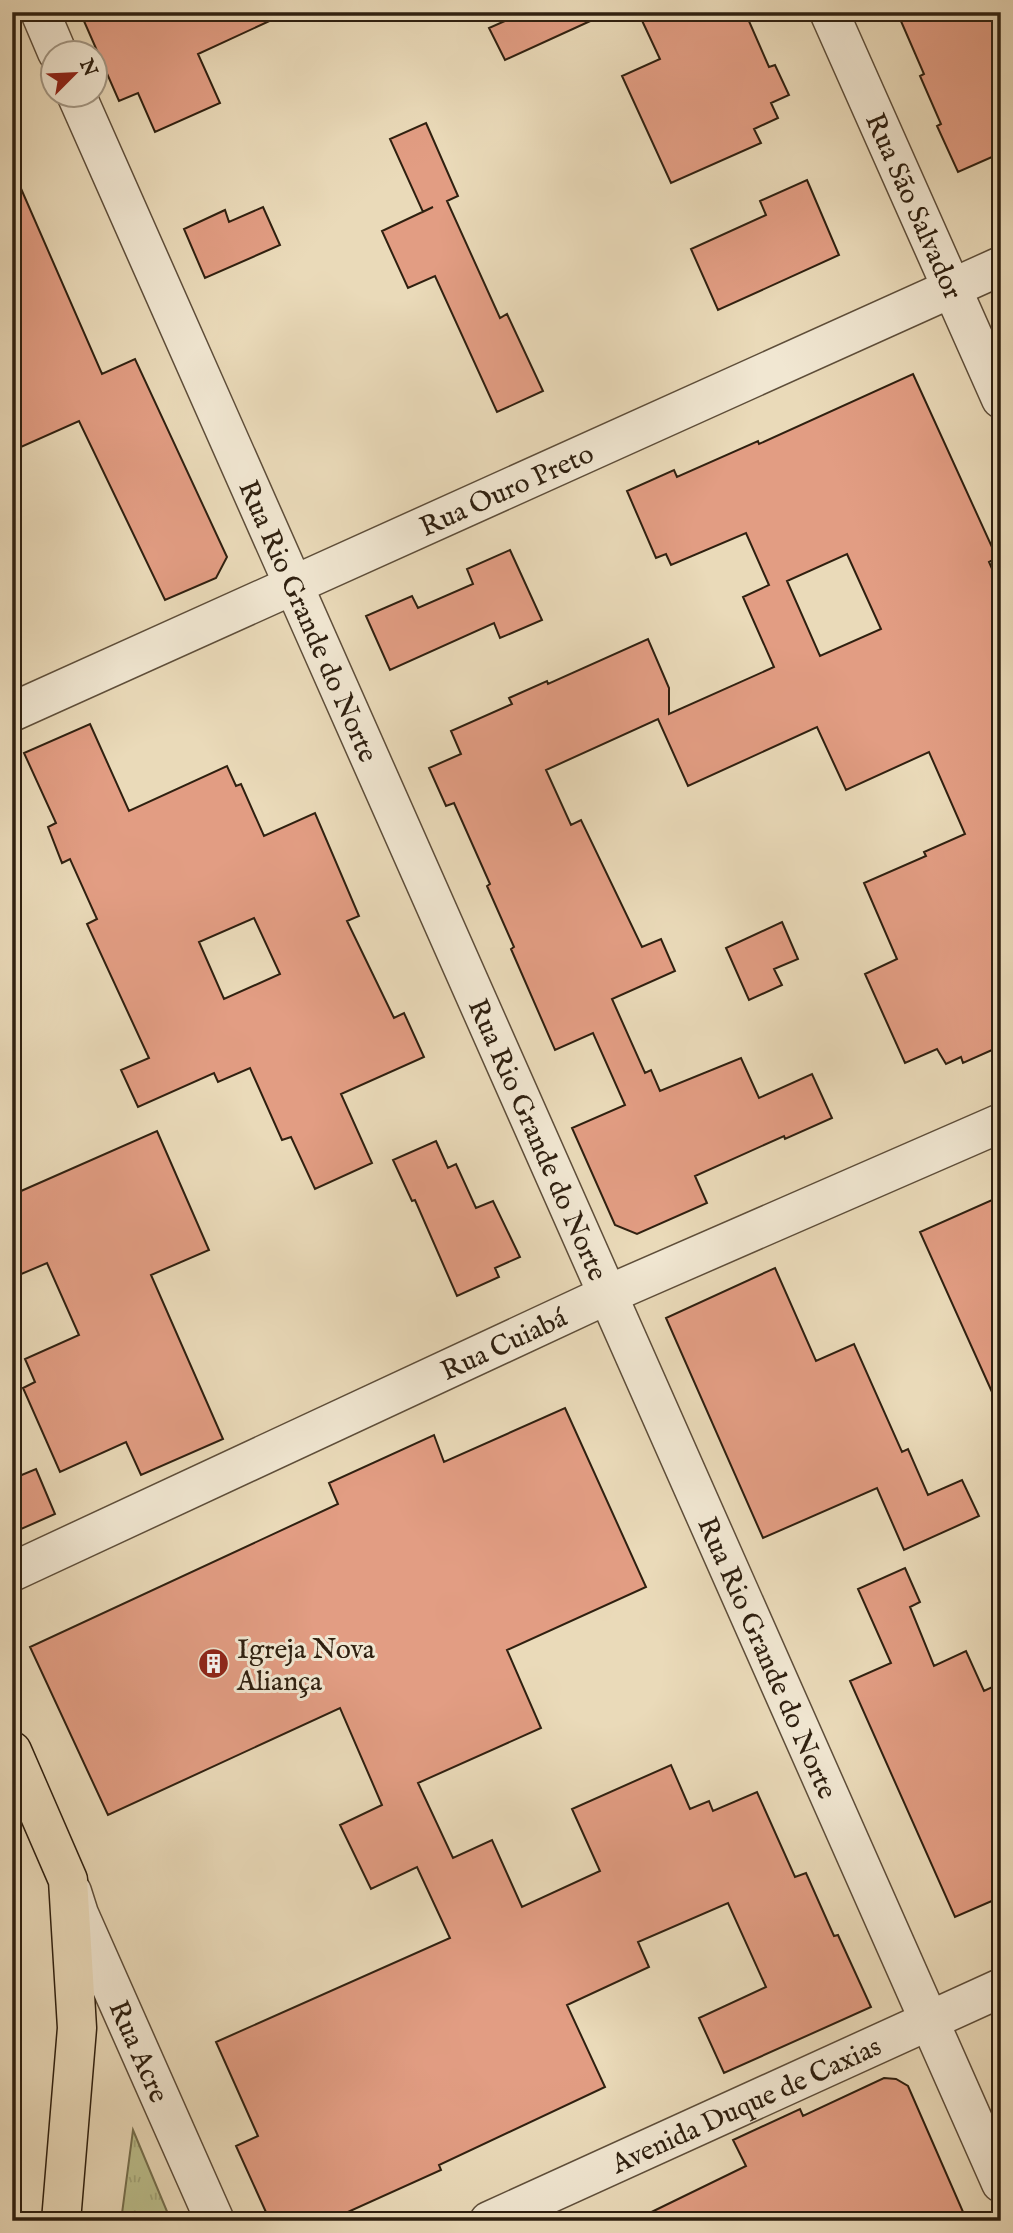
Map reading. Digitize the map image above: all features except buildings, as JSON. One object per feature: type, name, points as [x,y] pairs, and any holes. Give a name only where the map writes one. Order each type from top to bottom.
[{"type":"main road","points":[[12,1751],[68,1880],[77,2028],[61,2221]]},
{"type":"street","points":[[40,12],[51,38]]},
{"type":"street","name":"Rua São Salvador","points":[[829,12],[1001,399]]},
{"type":"street","name":"Rua Rio Grande do Norte","points":[[82,108],[1001,2183]]},
{"type":"street","name":"Rua Ouro Preto","points":[[12,712],[1001,266]]},
{"type":"street","name":"Rua Cuiabá","points":[[12,1572],[609,1294],[1001,1123]]},
{"type":"street","name":"Rua Acre","points":[[68,1880],[79,1914],[215,2221]]},
{"type":"street","name":"Avenida Duque de Caxias","points":[[489,2221],[1001,1988]]},
{"type":"green space","points":[[133,2130],[171,2221],[121,2221]]},
{"type":"place","name":"Igreja Nova Aliança","points":[[214,1664]]}]
